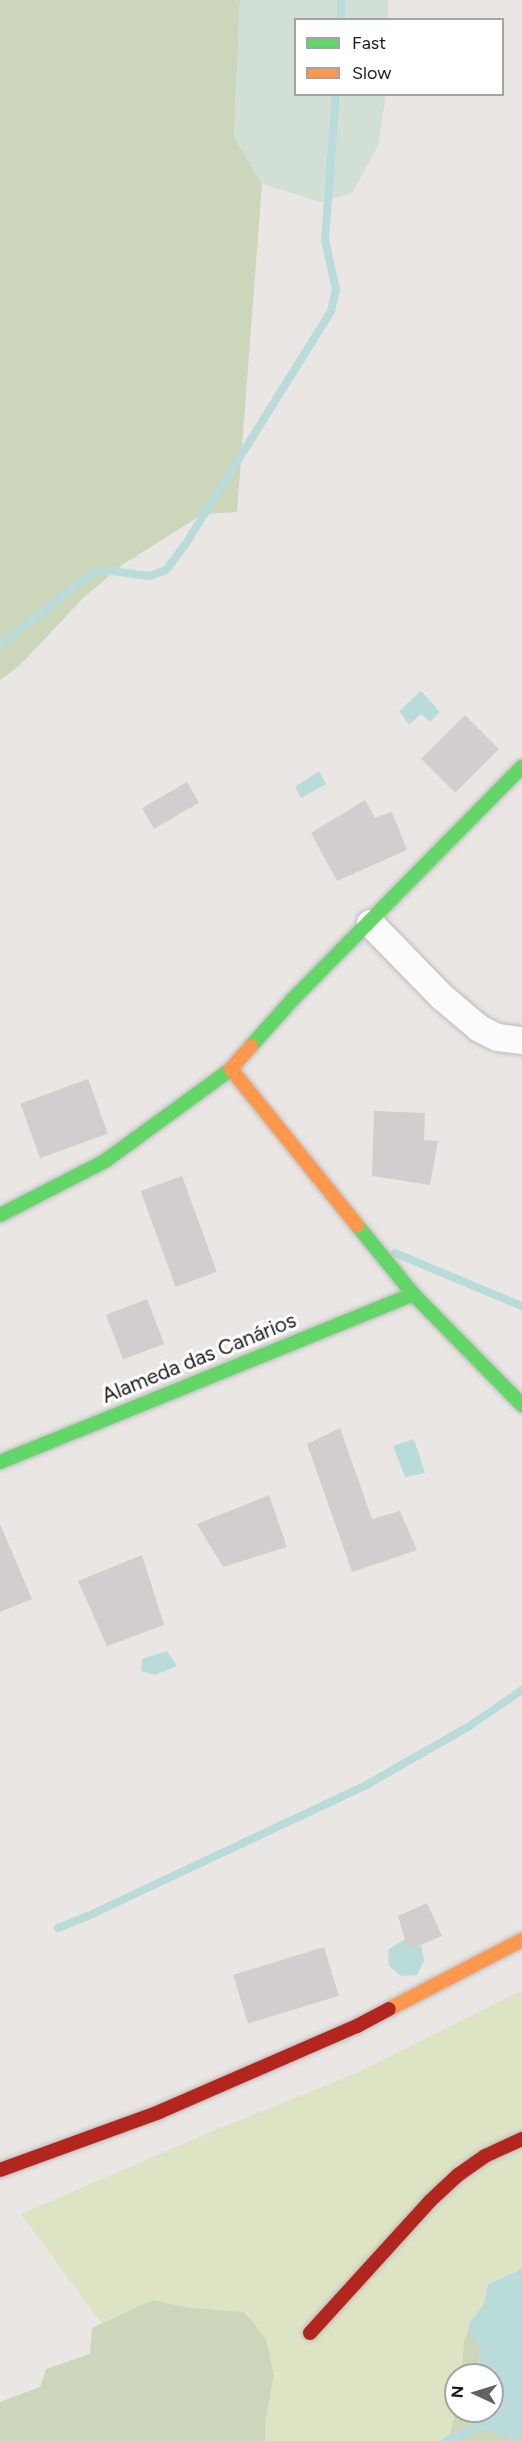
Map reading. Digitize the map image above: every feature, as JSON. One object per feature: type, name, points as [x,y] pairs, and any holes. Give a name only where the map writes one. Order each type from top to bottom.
[{"type":"street","points":[[0,1215],[105,1161],[231,1069],[293,999],[522,767]]},
{"type":"street","points":[[370,923],[441,996],[479,1028],[497,1037],[522,1040]]},
{"type":"street","points":[[231,1069],[413,1294],[522,1405]]},
{"type":"street","name":"Alameda das Canários","points":[[0,1462],[413,1294]]},
{"type":"street","points":[[0,2170],[159,2112],[357,2026],[522,1940]]},
{"type":"street","points":[[310,2333],[430,2201],[458,2175],[485,2156],[522,2139]]},
{"type":"green space","points":[[0,0],[240,0],[234,137],[262,184],[237,512],[203,514],[122,565],[83,598],[20,665],[0,680]]},
{"type":"green space","points":[[522,1990],[522,2269],[488,2283],[484,2305],[470,2322],[464,2340],[463,2363],[444,2363],[444,2423],[453,2423],[448,2441],[265,2441],[265,2424],[274,2375],[266,2339],[189,2308],[153,2300],[102,2324],[21,2214],[213,2131],[352,2075]]},
{"type":"green space","points":[[153,2300],[189,2308],[244,2312],[266,2339],[274,2375],[265,2424],[265,2441],[0,2441],[0,2402],[40,2387],[46,2369],[90,2354],[92,2328]]},
{"type":"green space","points":[[469,2328],[480,2348],[479,2363],[463,2363],[464,2340]]},
{"type":"green space","points":[[453,2423],[480,2423],[486,2429],[518,2441],[448,2441]]},
{"type":"shaded area","points":[[240,0],[388,0],[388,18],[294,18],[294,96],[386,96],[378,146],[352,193],[321,202],[262,184],[234,137]]},
{"type":"water","points":[[421,691],[440,712],[430,722],[421,714],[409,725],[399,711]]},
{"type":"water","points":[[319,771],[326,784],[301,798],[295,787]]},
{"type":"water","points":[[414,1439],[425,1473],[405,1477],[393,1446]]},
{"type":"water","points":[[167,1651],[177,1666],[155,1675],[141,1671],[142,1659]]},
{"type":"water","points":[[405,1939],[408,1950],[421,1945],[424,1961],[417,1975],[401,1976],[389,1966],[388,1950]]},
{"type":"water","points":[[522,2269],[522,2441],[489,2431],[480,2423],[504,2423],[504,2363],[479,2363],[480,2348],[468,2330],[470,2322],[484,2304],[488,2284]]},
{"type":"building","points":[[465,715],[499,749],[455,793],[421,759]]},
{"type":"building","points":[[187,782],[199,803],[154,829],[142,808]]},
{"type":"building","points":[[365,800],[375,818],[392,812],[407,850],[337,881],[311,833]]},
{"type":"building","points":[[88,1079],[108,1134],[40,1158],[20,1104]]},
{"type":"building","points":[[374,1111],[425,1113],[424,1140],[438,1141],[430,1185],[372,1176]]},
{"type":"building","points":[[182,1176],[217,1272],[176,1287],[141,1191]]},
{"type":"building","points":[[147,1299],[164,1344],[123,1360],[106,1315]]},
{"type":"building","points":[[340,1428],[372,1519],[400,1511],[417,1550],[352,1572],[307,1444]]},
{"type":"building","points":[[269,1495],[287,1547],[223,1567],[197,1524]]},
{"type":"building","points":[[0,1524],[32,1599],[0,1612]]},
{"type":"building","points":[[142,1555],[164,1625],[107,1646],[78,1581]]},
{"type":"building","points":[[427,1903],[442,1936],[408,1950],[398,1916]]},
{"type":"building","points":[[324,1947],[339,1996],[248,2024],[233,1975]]},
{"type":"waterway","points":[[341,0],[341,18]]},
{"type":"waterway","points":[[0,645],[91,574],[104,570],[150,576],[166,570],[185,545],[331,311],[336,290],[325,239],[336,96]]},
{"type":"waterway","points":[[395,1253],[522,1306]]},
{"type":"waterway","points":[[58,1928],[368,1784],[468,1727],[522,1690]]},
{"type":"waterway","points":[[446,2441],[487,2423]]},
{"type":"traffic: fast","points":[[251,1046],[293,999],[522,767]]},
{"type":"traffic: fast","points":[[0,1215],[105,1161],[231,1069]]},
{"type":"traffic: fast","points":[[357,1225],[413,1294],[522,1405]]},
{"type":"traffic: fast","points":[[0,1462],[413,1294]]},
{"type":"traffic: slow","points":[[251,1046],[231,1069],[357,1225]]},
{"type":"traffic: slow","points":[[389,2009],[522,1940]]},
{"type":"traffic: jam","points":[[0,2170],[159,2112],[357,2026],[389,2009]]},
{"type":"traffic: jam","points":[[310,2333],[430,2201],[458,2175],[485,2156],[522,2139]]}]
